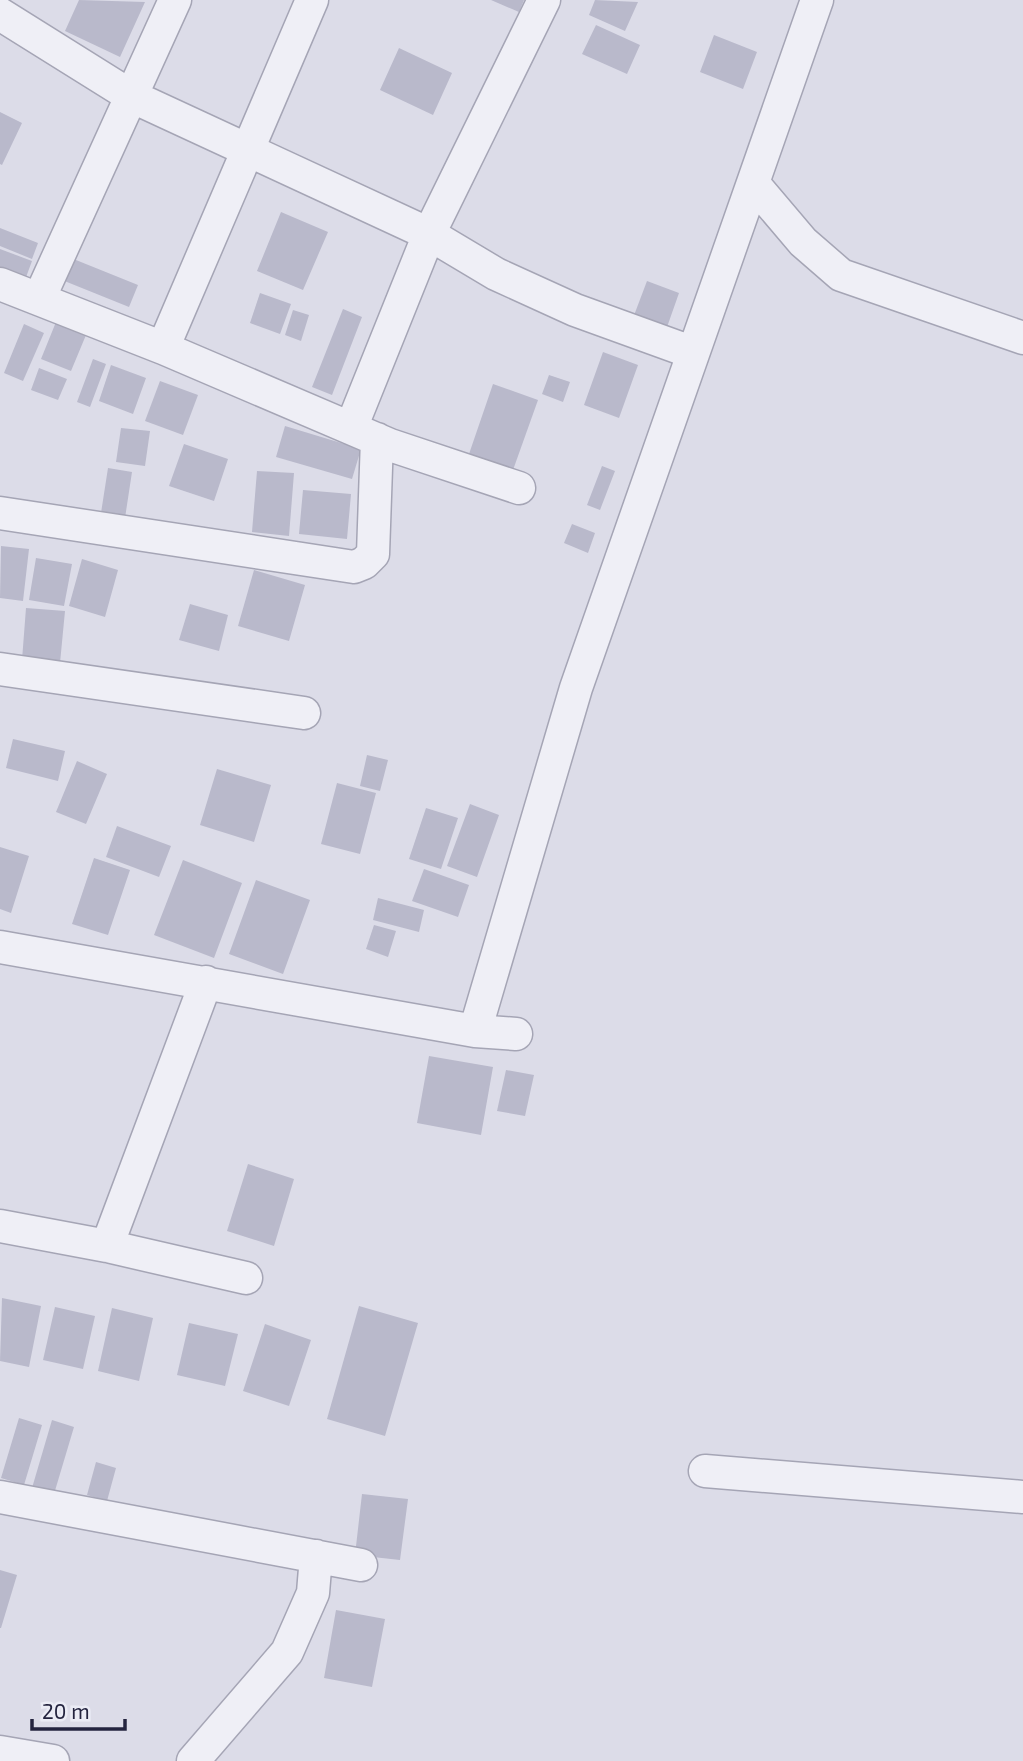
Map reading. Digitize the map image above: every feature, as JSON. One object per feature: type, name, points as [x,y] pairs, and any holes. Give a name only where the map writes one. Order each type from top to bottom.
[{"type":"street","points":[[39,299],[175,0]]},
{"type":"street","points":[[163,348],[312,0]]},
{"type":"street","points":[[0,513],[354,567],[364,563],[373,554],[364,433],[429,234],[544,0]]},
{"type":"street","points":[[475,1031],[576,688],[691,352],[817,0]]},
{"type":"street","points":[[0,14],[131,96],[429,234],[496,274],[575,310],[691,352]]},
{"type":"street","points":[[753,183],[803,242],[841,275],[1023,338]]},
{"type":"street","points":[[0,284],[163,348],[364,433],[519,488]]},
{"type":"street","points":[[0,669],[304,713]]},
{"type":"street","points":[[0,947],[475,1031],[516,1034]]},
{"type":"street","points":[[107,1245],[206,982]]},
{"type":"street","points":[[0,1226],[107,1245],[246,1278]]},
{"type":"street","points":[[705,1471],[1023,1497]]},
{"type":"street","points":[[0,1497],[361,1565]]},
{"type":"street","points":[[193,1761],[287,1652],[313,1592],[316,1556]]},
{"type":"street","points":[[0,1752],[53,1761]]},
{"type":"building","points":[[79,0],[145,2],[120,57],[65,31]]},
{"type":"building","points":[[491,0],[524,0],[519,12]]},
{"type":"building","points":[[595,0],[638,2],[625,31],[589,15]]},
{"type":"building","points":[[596,25],[640,45],[627,74],[582,54]]},
{"type":"building","points":[[714,35],[757,52],[743,89],[700,72]]},
{"type":"building","points":[[399,48],[452,73],[433,115],[380,90]]},
{"type":"building","points":[[0,112],[22,123],[2,165],[0,164]]},
{"type":"building","points":[[281,212],[328,232],[303,290],[257,271]]},
{"type":"building","points":[[0,228],[38,243],[32,259],[0,246]]},
{"type":"building","points":[[0,249],[32,261],[25,280],[0,270]]},
{"type":"building","points":[[71,258],[138,285],[129,307],[62,280]]},
{"type":"building","points":[[647,281],[679,293],[666,330],[633,318]]},
{"type":"building","points":[[260,293],[291,304],[280,334],[250,323]]},
{"type":"building","points":[[343,309],[362,317],[332,395],[312,387]]},
{"type":"building","points":[[293,310],[309,315],[301,341],[285,335]]},
{"type":"building","points":[[56,322],[86,335],[71,371],[41,359]]},
{"type":"building","points":[[24,324],[44,333],[23,381],[4,373]]},
{"type":"building","points":[[603,352],[638,365],[619,418],[584,405]]},
{"type":"building","points":[[93,359],[106,364],[90,407],[77,402]]},
{"type":"building","points":[[111,365],[146,378],[133,414],[99,401]]},
{"type":"building","points":[[39,368],[67,379],[58,400],[31,390]]},
{"type":"building","points":[[549,375],[570,382],[563,402],[542,394]]},
{"type":"building","points":[[160,381],[198,395],[183,435],[145,421]]},
{"type":"building","points":[[493,384],[538,400],[513,470],[469,454]]},
{"type":"building","points":[[285,426],[361,449],[352,479],[276,457]]},
{"type":"building","points":[[121,428],[150,431],[145,466],[116,462]]},
{"type":"building","points":[[184,444],[228,459],[214,501],[169,486]]},
{"type":"building","points":[[602,466],[615,471],[600,510],[587,505]]},
{"type":"building","points":[[108,468],[132,472],[125,518],[101,513]]},
{"type":"building","points":[[257,471],[294,473],[289,536],[252,532]]},
{"type":"building","points":[[303,490],[351,494],[347,539],[299,534]]},
{"type":"building","points":[[572,524],[595,533],[588,553],[564,543]]},
{"type":"building","points":[[1,546],[29,549],[23,601],[0,598]]},
{"type":"building","points":[[36,558],[72,564],[64,606],[29,600]]},
{"type":"building","points":[[82,559],[118,570],[105,617],[69,606]]},
{"type":"building","points":[[254,570],[305,585],[289,641],[238,626]]},
{"type":"building","points":[[190,604],[228,615],[219,651],[179,640]]},
{"type":"building","points":[[26,608],[65,611],[60,663],[22,660]]},
{"type":"building","points":[[13,739],[65,751],[58,781],[6,768]]},
{"type":"building","points":[[367,755],[388,760],[380,791],[360,786]]},
{"type":"building","points":[[77,761],[107,774],[86,824],[56,812]]},
{"type":"building","points":[[217,769],[271,785],[254,842],[200,825]]},
{"type":"building","points":[[337,783],[376,793],[360,854],[321,844]]},
{"type":"building","points":[[470,804],[499,815],[477,877],[447,866]]},
{"type":"building","points":[[426,808],[458,818],[441,869],[409,859]]},
{"type":"building","points":[[117,826],[171,846],[159,877],[106,857]]},
{"type":"building","points":[[0,847],[29,856],[11,913],[0,909]]},
{"type":"building","points":[[94,858],[130,870],[108,935],[72,924]]},
{"type":"building","points":[[183,860],[242,883],[214,958],[154,935]]},
{"type":"building","points":[[424,869],[469,885],[458,917],[412,901]]},
{"type":"building","points":[[256,880],[310,900],[283,974],[229,954]]},
{"type":"building","points":[[378,898],[424,910],[419,932],[373,920]]},
{"type":"building","points":[[374,925],[396,931],[388,957],[366,949]]},
{"type":"building","points":[[429,1056],[493,1067],[481,1135],[417,1123]]},
{"type":"building","points":[[506,1070],[534,1075],[525,1116],[497,1111]]},
{"type":"building","points":[[248,1164],[294,1179],[274,1246],[227,1231]]},
{"type":"building","points":[[2,1298],[41,1306],[29,1367],[0,1361]]},
{"type":"building","points":[[359,1306],[418,1323],[385,1436],[327,1419]]},
{"type":"building","points":[[55,1307],[95,1316],[83,1369],[43,1360]]},
{"type":"building","points":[[112,1308],[153,1318],[139,1381],[98,1371]]},
{"type":"building","points":[[189,1323],[238,1334],[225,1386],[177,1375]]},
{"type":"building","points":[[265,1324],[311,1340],[289,1406],[243,1391]]},
{"type":"building","points":[[19,1418],[42,1425],[24,1485],[1,1478]]},
{"type":"building","points":[[52,1420],[74,1427],[54,1494],[32,1488]]},
{"type":"building","points":[[96,1462],[116,1468],[107,1501],[87,1495]]},
{"type":"building","points":[[362,1494],[408,1499],[400,1560],[355,1555]]},
{"type":"building","points":[[0,1570],[17,1575],[1,1628],[0,1628]]},
{"type":"building","points":[[336,1610],[385,1619],[372,1687],[324,1678]]}]
